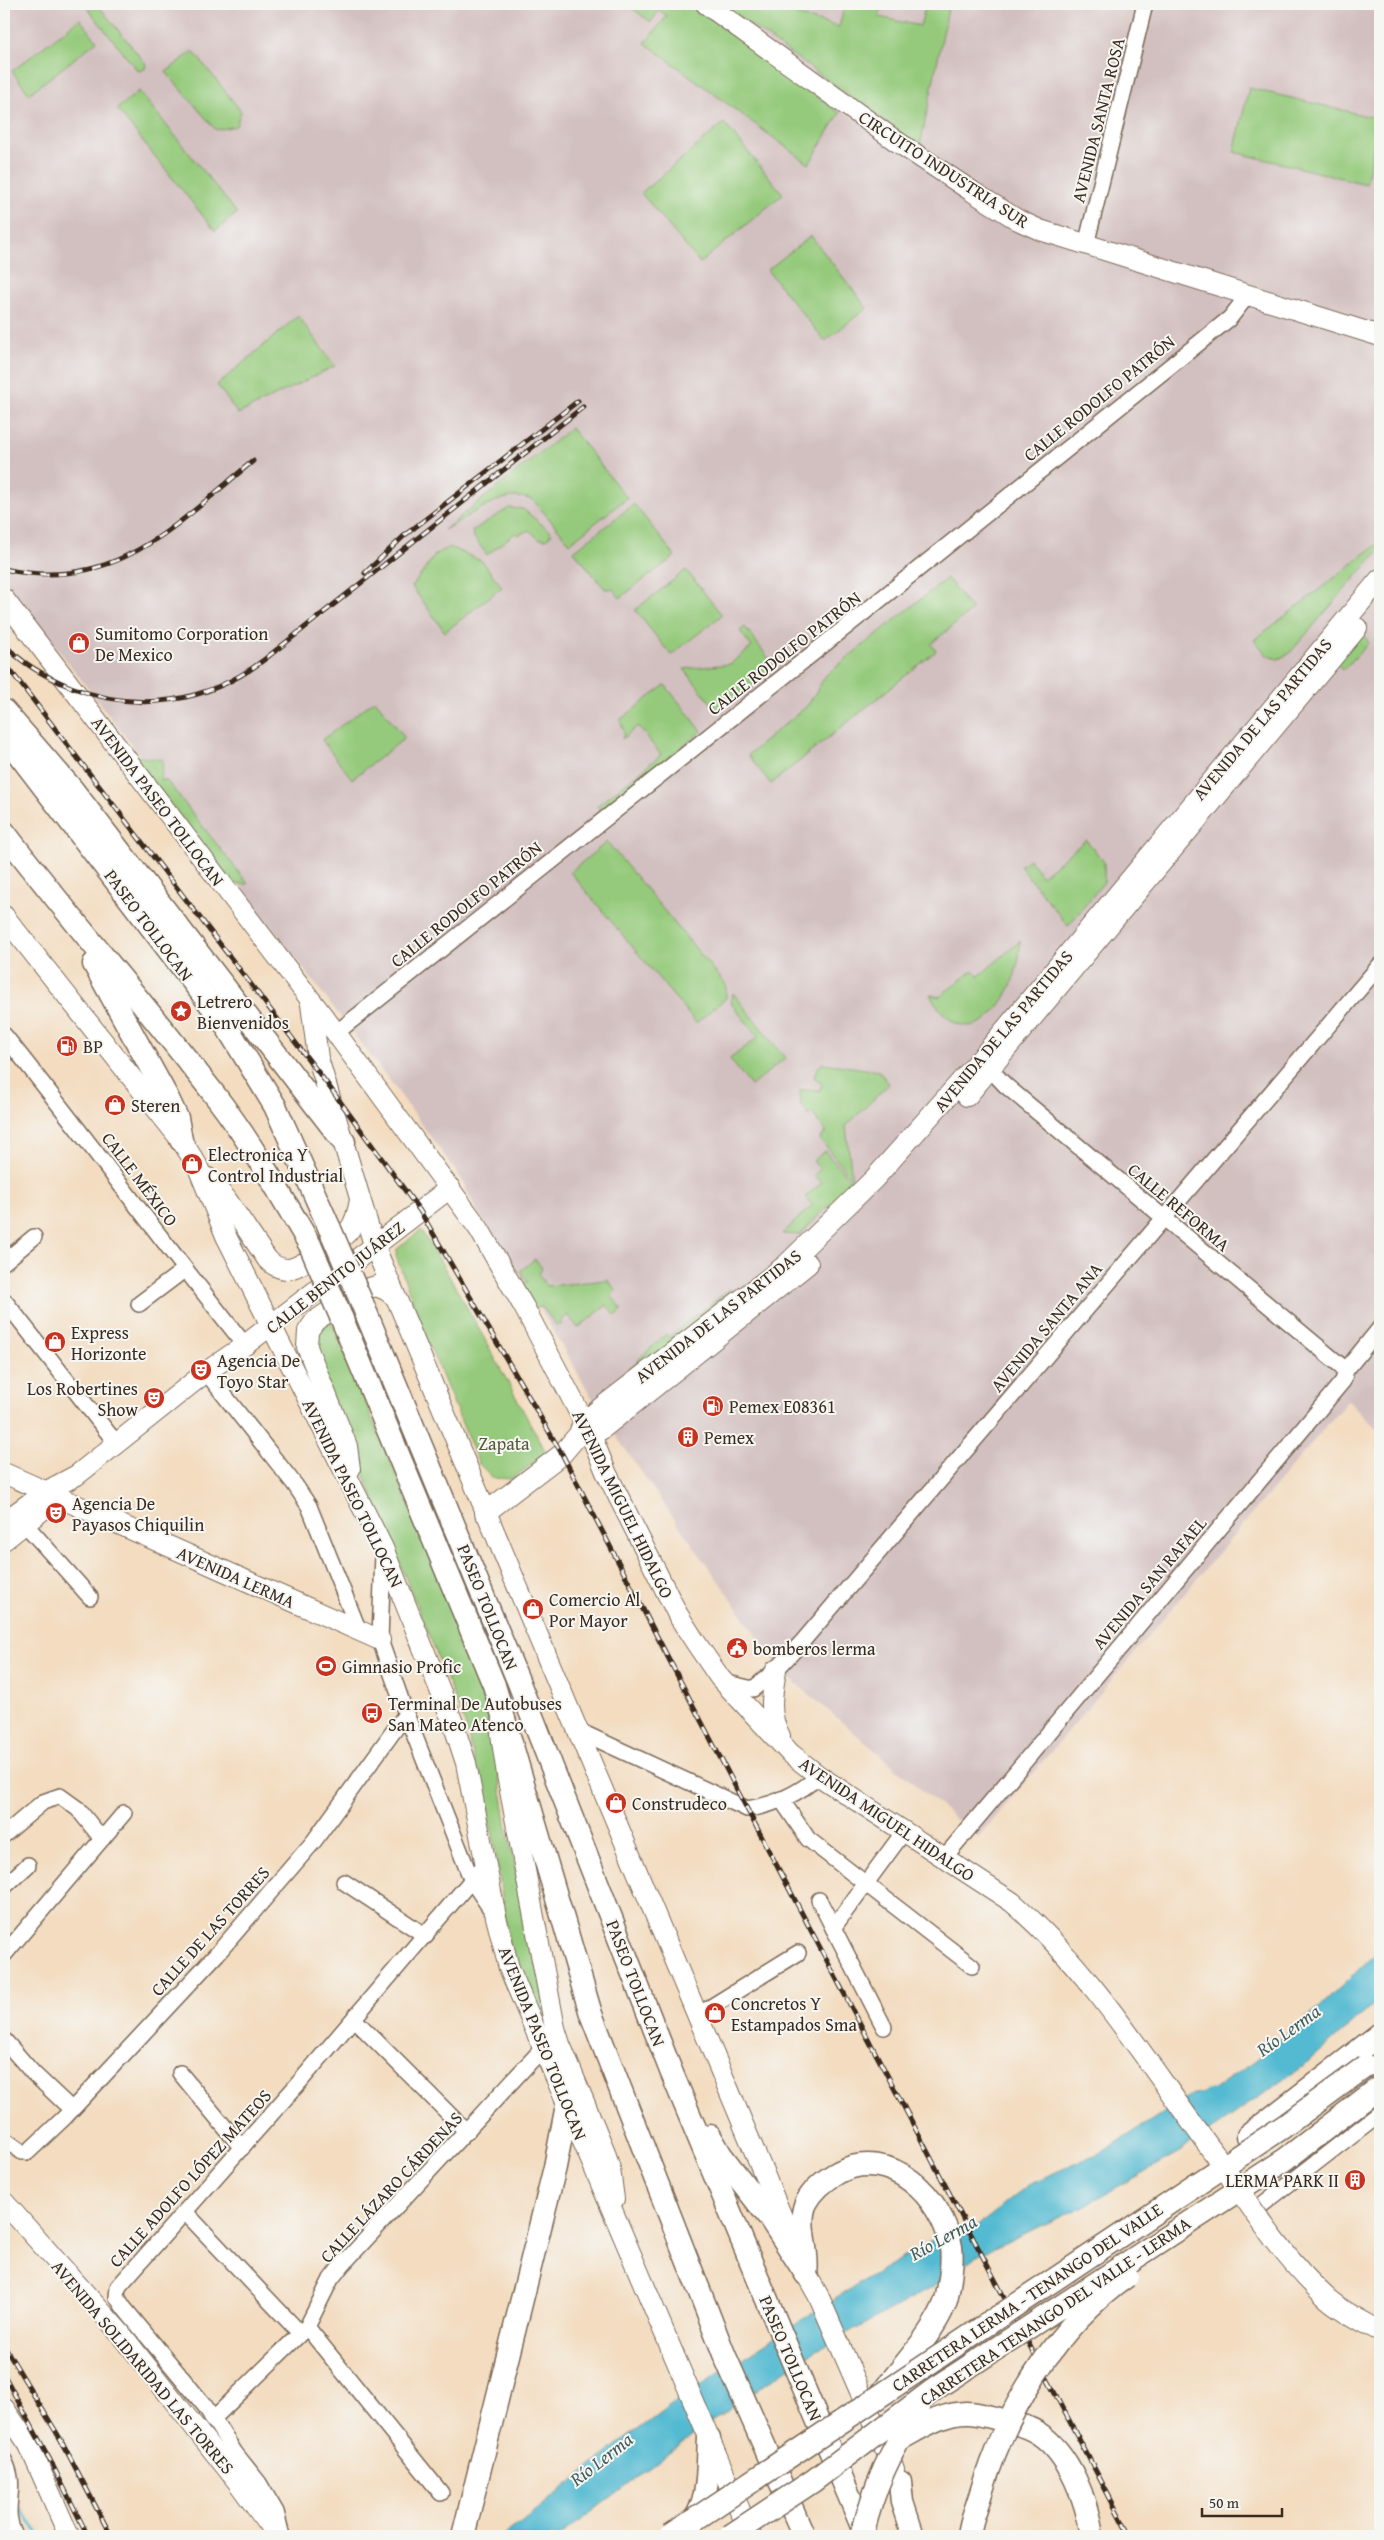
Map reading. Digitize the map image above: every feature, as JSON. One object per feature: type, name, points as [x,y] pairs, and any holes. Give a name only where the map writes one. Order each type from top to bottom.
[{"type":"highway","points":[[4,711],[71,788],[344,1142]]},
{"type":"highway","name":"PASEO TOLLOCAN","points":[[4,735],[224,1022],[275,1106],[362,1303],[517,1678],[671,2071],[806,2392],[864,2536]]},
{"type":"highway","name":"PASEO TOLLOCAN","points":[[4,832],[67,915],[217,1098],[266,1170],[310,1245],[494,1685],[591,2014],[724,2354],[804,2536]]},
{"type":"highway","points":[[67,915],[167,1097],[177,1118],[181,1140]]},
{"type":"highway","points":[[864,2536],[870,2503],[892,2449],[943,2368],[986,2315],[1025,2280],[1248,2136],[1380,2034]]},
{"type":"highway","name":"CARRETERA LERMA - TENANGO DEL VALLE","points":[[670,2536],[1284,2127],[1373,2060]]},
{"type":"highway","points":[[671,2071],[721,2155],[769,2217],[806,2274]]},
{"type":"highway","name":"CARRETERA TENANGO DEL VALLE - LERMA","points":[[730,2536],[813,2481],[936,2388],[1286,2159],[1380,2088]]},
{"type":"highway","points":[[463,2536],[555,2166],[567,2105]]},
{"type":"highway","points":[[969,2536],[990,2463],[1011,2415],[1047,2358],[1075,2322],[1124,2278],[1327,2145],[1380,2105]]},
{"type":"highway","points":[[806,2274],[808,2261],[803,2220],[806,2204],[811,2195],[825,2180],[843,2170],[863,2165],[885,2167],[912,2181],[931,2202],[946,2231],[952,2262],[947,2297],[938,2316],[882,2393]]},
{"type":"highway","points":[[813,2481],[829,2480],[884,2447],[940,2419],[967,2413],[999,2419],[1038,2433],[1063,2459],[1077,2485],[1090,2519],[1092,2536]]},
{"type":"highway","points":[[678,2536],[691,2524],[703,2499],[707,2435]]},
{"type":"highway","points":[[900,2482],[902,2502],[913,2536]]},
{"type":"main road","name":"CIRCUITO INDUSTRIA SUR","points":[[706,4],[896,141],[1018,220],[1040,230],[1086,245],[1380,336]]},
{"type":"main road","name":"AVENIDA DE LAS PARTIDAS","points":[[485,1513],[562,1454],[584,1431],[786,1265],[874,1179],[979,1061],[1380,579]]},
{"type":"main road","name":"AVENIDA PASEO TOLLOCAN","points":[[4,599],[336,1033],[450,1188]]},
{"type":"main road","name":"AVENIDA DE LAS PARTIDAS","points":[[584,1431],[750,1312],[807,1265],[868,1206],[991,1070],[1380,600]]},
{"type":"main road","name":"AVENIDA PASEO TOLLOCAN","points":[[4,916],[181,1140],[197,1165],[226,1236],[383,1548],[452,1720],[466,1763],[496,1917],[509,1968],[751,2536]]},
{"type":"main road","points":[[312,1004],[318,1058],[374,1245],[394,1296],[579,1731],[806,2274],[818,2295],[924,2536]]},
{"type":"main road","points":[[197,1165],[227,1200],[267,1259],[279,1268],[294,1267],[341,1239],[354,1224],[360,1200]]},
{"type":"main road","name":"AVENIDA MIGUEL HIDALGO","points":[[450,1188],[491,1247],[524,1307],[584,1431],[678,1615],[720,1678],[727,1683],[790,1753],[819,1776],[943,1859],[1012,1902],[1039,1925],[1107,2004],[1254,2210],[1306,2276],[1328,2299],[1380,2331]]},
{"type":"main road","name":"CALLE BENITO JUÁREZ","points":[[4,1540],[25,1524],[52,1495],[116,1443],[206,1372],[272,1325],[450,1188]]},
{"type":"main road","points":[[351,1485],[350,1459],[347,1446],[310,1354],[307,1336],[315,1321],[365,1287],[381,1288],[394,1296]]},
{"type":"main road","name":"AVENIDA LERMA","points":[[4,1473],[380,1640]]},
{"type":"main road","name":"CALLE BENITO JUÁREZ","points":[[4,1522],[52,1495]]},
{"type":"main road","points":[[776,1670],[772,1713],[774,1725],[790,1753]]},
{"type":"main road","points":[[494,1685],[507,1775],[554,2022],[560,2044],[610,2169],[614,2191],[614,2216]]},
{"type":"main road","name":"AVENIDA SOLIDARIDAD LAS TORRES","points":[[4,2202],[121,2334],[262,2513],[277,2536]]},
{"type":"main road","points":[[4,2408],[29,2445],[69,2536]]},
{"type":"street","name":"AVENIDA SANTA ROSA","points":[[1086,245],[1145,4]]},
{"type":"street","name":"CALLE RODOLFO PATRÓN","points":[[336,1033],[871,607],[1222,324],[1237,311],[1248,295]]},
{"type":"street","name":"AVENIDA SANTA ANA","points":[[727,1683],[753,1689],[776,1670],[1380,965]]},
{"type":"street","name":"CALLE MÉXICO","points":[[4,1035],[71,1119],[184,1270],[245,1345]]},
{"type":"street","name":"CALLE REFORMA","points":[[991,1070],[1005,1085],[1346,1370]]},
{"type":"street","points":[[4,1262],[34,1237]]},
{"type":"street","points":[[139,1304],[184,1270]]},
{"type":"street","points":[[4,1300],[116,1443]]},
{"type":"street","name":"AVENIDA SAN RAFAEL","points":[[943,1859],[1343,1381],[1346,1370],[1380,1328]]},
{"type":"street","points":[[206,1372],[306,1500],[316,1519],[359,1631]]},
{"type":"street","points":[[25,1524],[90,1597]]},
{"type":"street","points":[[383,1548],[380,1640],[406,1714],[472,1880],[496,1917]]},
{"type":"street","name":"CALLE DE LAS TORRES","points":[[4,2139],[22,2152],[33,2149],[71,2109],[217,1954],[314,1841],[406,1714]]},
{"type":"street","points":[[579,1731],[747,1809],[781,1799],[809,1786],[819,1776]]},
{"type":"street","points":[[4,1836],[49,1798],[60,1796],[66,1798],[78,1809],[102,1839]]},
{"type":"street","points":[[781,1799],[808,1839],[972,1966]]},
{"type":"street","points":[[7,1944],[124,1813]]},
{"type":"street","points":[[834,1928],[904,1833]]},
{"type":"street","name":"CALLE ADOLFO LÓPEZ MATEOS","points":[[282,2536],[276,2512],[259,2483],[212,2420],[205,2406],[117,2298],[118,2287],[354,2019],[486,1863]]},
{"type":"street","points":[[4,1887],[28,1865]]},
{"type":"street","points":[[344,1882],[426,1936]]},
{"type":"street","points":[[818,1900],[884,2028]]},
{"type":"street","points":[[698,2015],[798,1953]]},
{"type":"street","points":[[354,2019],[467,2132]]},
{"type":"street","points":[[4,2040],[33,2073],[71,2109]]},
{"type":"street","name":"CALLE LÁZARO CÁRDENAS","points":[[212,2420],[303,2330],[331,2279],[342,2265],[543,2048]]},
{"type":"street","points":[[180,2073],[242,2148]]},
{"type":"street","points":[[1254,2210],[1380,2113]]},
{"type":"street","points":[[185,2212],[303,2330],[441,2493]]},
{"type":"street","points":[[4,2460],[12,2477],[7,2516],[14,2536]]},
{"type":"shaded area","points":[[4,4],[1380,4],[1380,1432],[1348,1400],[978,1838],[783,1672],[608,1425],[515,1265],[477,1212],[462,1180],[399,1093],[4,579]]},
{"type":"green space","points":[[84,4],[97,4],[146,64],[145,69],[138,71]]},
{"type":"green space","points":[[626,4],[647,4],[658,12],[651,22]]},
{"type":"green space","points":[[651,4],[691,4],[840,113],[809,164],[645,43],[667,16]]},
{"type":"green space","points":[[721,4],[800,4],[797,15],[839,27],[845,4],[882,4],[879,17],[920,26],[926,4],[949,4],[920,146]]},
{"type":"green space","points":[[80,19],[97,41],[29,94],[12,71]]},
{"type":"green space","points":[[193,51],[241,111],[236,126],[216,130],[166,72]]},
{"type":"green space","points":[[1249,88],[1380,119],[1366,184],[1234,152]]},
{"type":"green space","points":[[139,91],[237,213],[215,231],[117,109]]},
{"type":"green space","points":[[724,123],[783,194],[700,263],[641,193]]},
{"type":"green space","points":[[811,236],[867,308],[825,341],[767,270]]},
{"type":"green space","points":[[298,316],[335,366],[238,414],[217,385]]},
{"type":"green space","points":[[571,428],[627,498],[570,543],[534,501],[523,497],[499,500],[444,530]]},
{"type":"green space","points":[[634,504],[675,556],[620,598],[613,589],[605,589],[574,551]]},
{"type":"green space","points":[[509,508],[523,509],[552,533],[547,539],[539,539],[529,530],[518,535],[515,533],[487,555],[473,536],[472,531]]},
{"type":"green space","points":[[1380,542],[1380,549],[1289,654],[1278,659],[1268,656],[1254,640]]},
{"type":"green space","points":[[449,547],[482,561],[502,587],[445,632],[412,587],[435,555]]},
{"type":"green space","points":[[686,570],[722,615],[671,655],[635,610]]},
{"type":"green space","points":[[947,578],[972,610],[931,644],[936,651],[771,784],[748,755],[808,705],[826,675]]},
{"type":"green space","points":[[745,627],[775,667],[718,712],[684,669],[730,664],[752,647],[740,631]]},
{"type":"green space","points":[[1364,635],[1369,643],[1343,670],[1335,662],[1352,644]]},
{"type":"green space","points":[[665,685],[702,731],[601,812],[597,806],[661,755],[638,726],[622,739],[624,732],[620,720]]},
{"type":"green space","points":[[375,700],[405,738],[352,779],[322,740]]},
{"type":"green space","points":[[132,756],[163,760],[161,780],[167,781],[248,884],[234,884]]},
{"type":"green space","points":[[1086,840],[1104,862],[1104,882],[1068,926],[1020,866],[1029,859],[1042,876]]},
{"type":"green space","points":[[607,842],[726,985],[726,998],[696,1023],[570,872]]},
{"type":"green space","points":[[1020,941],[1018,962],[1012,983],[1003,1001],[990,1016],[976,1024],[961,1025],[945,1015],[930,994],[939,997],[973,970],[979,976]]},
{"type":"green space","points":[[733,993],[785,1058],[751,1086],[730,1059],[758,1037],[731,1003]]},
{"type":"green space","points":[[823,1063],[879,1071],[889,1084],[846,1126],[852,1179],[820,1139],[826,1132],[812,1113],[809,1116],[801,1105],[800,1090],[820,1090],[822,1084],[814,1077],[817,1068]]},
{"type":"green space","points":[[825,1151],[854,1184],[847,1196],[825,1209],[800,1235],[782,1234],[812,1205],[805,1197],[821,1183],[814,1175],[820,1169],[813,1161]]},
{"type":"green space","name":"Zapata","points":[[421,1230],[470,1313],[547,1454],[511,1479],[493,1478],[479,1464],[426,1337],[396,1256],[397,1249]]},
{"type":"green space","points":[[535,1259],[542,1268],[539,1275],[547,1286],[608,1280],[616,1291],[611,1296],[622,1309],[616,1316],[607,1305],[578,1328],[568,1315],[560,1322],[562,1325],[557,1326],[542,1307],[534,1309],[520,1283],[528,1282],[520,1271]]},
{"type":"green space","points":[[730,1289],[733,1292],[706,1324],[621,1389],[615,1381],[666,1334],[669,1337]]},
{"type":"green space","points":[[331,1321],[485,1686],[508,1834],[546,2009],[548,2041],[511,1957],[493,1836],[465,1724],[313,1350],[317,1331]]},
{"type":"water","name":"Río Lerma","points":[[1380,1949],[1380,1998],[1304,2066],[1181,2151],[1084,2206],[981,2254],[930,2288],[801,2359],[690,2437],[560,2536],[503,2536],[620,2443],[682,2397],[854,2286],[931,2241],[970,2232],[1033,2182],[1104,2151],[1189,2096],[1212,2091],[1256,2059],[1320,2007]]},
{"type":"waterway","points":[[1206,2091],[1215,2091]]},
{"type":"waterway","points":[[19,2508],[40,2536]]},
{"type":"railway","points":[[365,573],[405,535],[578,401]]},
{"type":"railway","points":[[4,644],[27,664],[53,679],[96,695],[147,702],[172,700],[220,686],[243,674],[265,659],[583,407]]},
{"type":"railway","points":[[4,569],[43,574],[79,572],[111,563],[141,548],[169,530],[253,461]]},
{"type":"railway","points":[[4,662],[328,1085],[420,1211],[562,1454],[1130,2536]]},
{"type":"railway","points":[[4,2346],[61,2440],[111,2536]]},
{"type":"railway","points":[[4,2375],[88,2536]]},
{"type":"place","name":"Sumitomo Corporation De Mexico","points":[[79,643]]},
{"type":"place","name":"Letrero Bienvenidos","points":[[181,1011]]},
{"type":"place","name":"BP","points":[[67,1046]]},
{"type":"place","name":"Steren","points":[[115,1105]]},
{"type":"place","name":"Electronica Y Control Industrial","points":[[192,1164]]},
{"type":"place","name":"Express Horizonte","points":[[55,1342]]},
{"type":"place","name":"Agencia De Toyo Star","points":[[201,1370]]},
{"type":"place","name":"Los Robertines Show","points":[[154,1398]]},
{"type":"place","name":"Pemex E08361","points":[[713,1406]]},
{"type":"place","name":"Pemex","points":[[688,1437]]},
{"type":"place","name":"Agencia De Payasos Chiquilin","points":[[56,1513]]},
{"type":"place","name":"Comercio Al Por Mayor","points":[[533,1609]]},
{"type":"place","name":"bomberos lerma","points":[[737,1648]]},
{"type":"place","name":"Gimnasio Profic","points":[[326,1666]]},
{"type":"place","name":"Terminal De Autobuses San Mateo Atenco","points":[[372,1713]]},
{"type":"place","name":"Construdeco","points":[[616,1803]]},
{"type":"place","name":"Concretos Y Estampados Sma","points":[[715,2013]]},
{"type":"place","name":"LERMA PARK II","points":[[1355,2180]]}]
